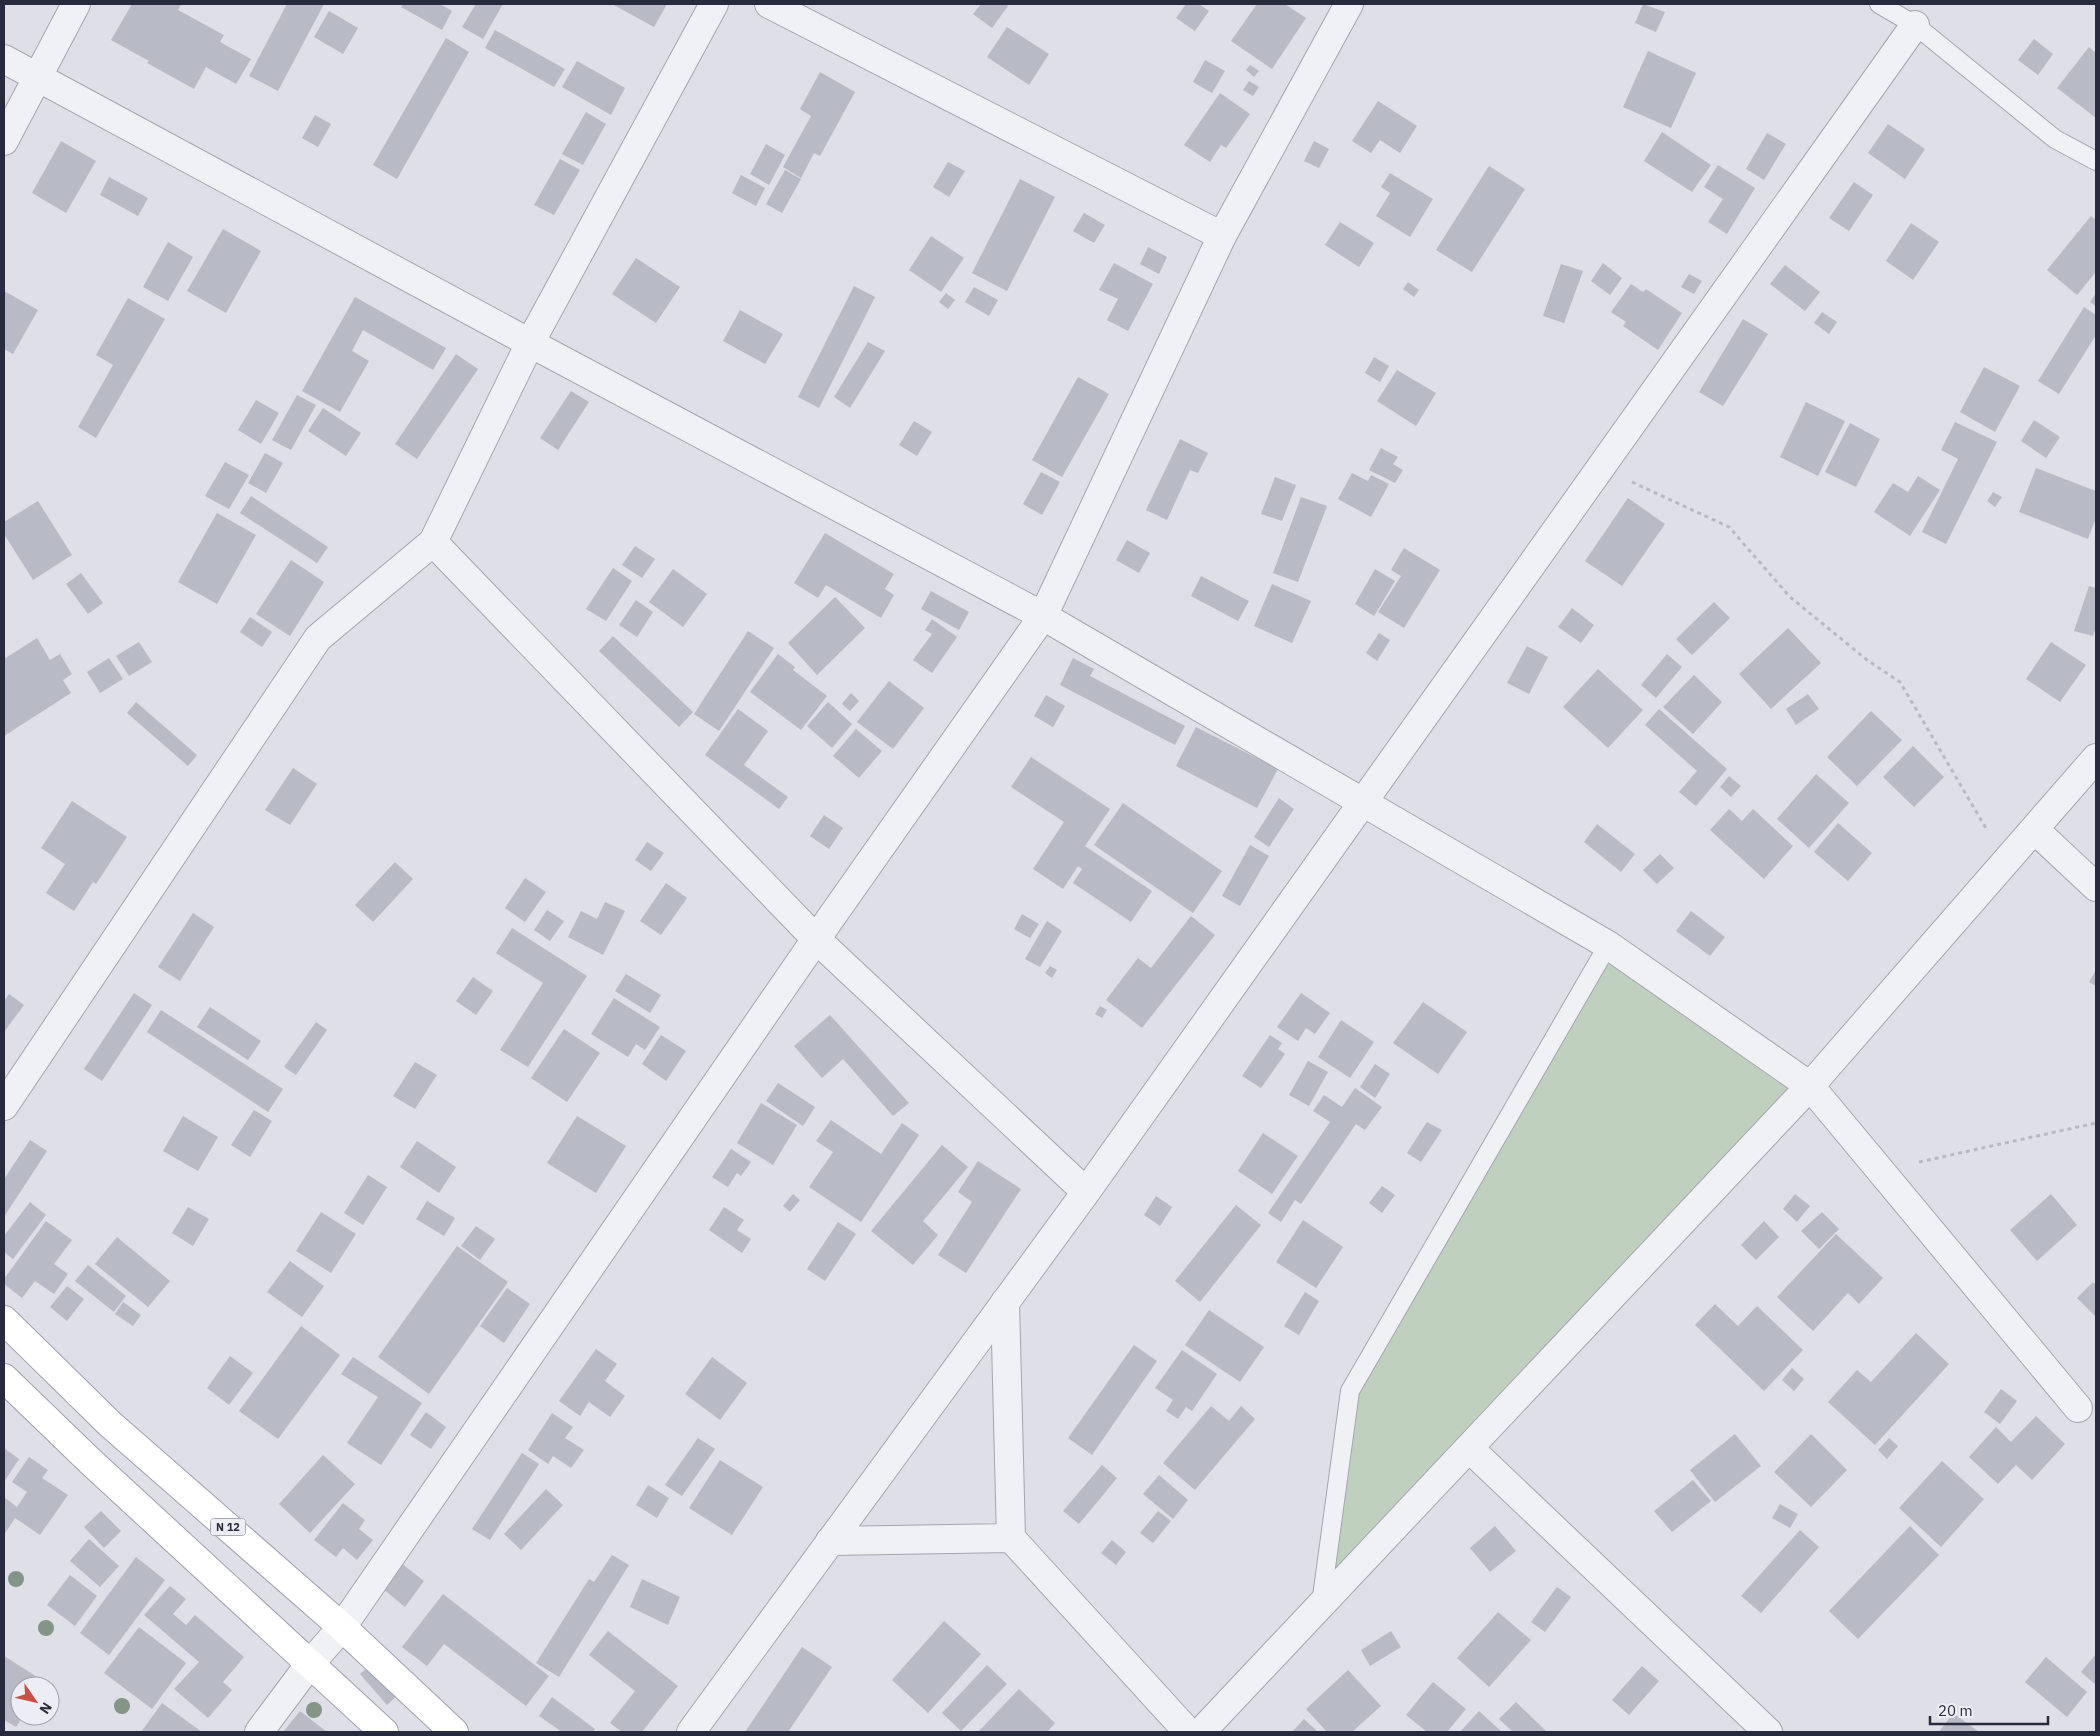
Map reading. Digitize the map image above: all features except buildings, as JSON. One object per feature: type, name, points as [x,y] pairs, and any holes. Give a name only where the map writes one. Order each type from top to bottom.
[{"type":"main road","name":"N 12","points":[[4,1320],[110,1424],[342,1628],[454,1732]]},
{"type":"main road","points":[[4,1378],[91,1462],[309,1665],[384,1732]]},
{"type":"street","points":[[4,142],[76,4]]},
{"type":"street","points":[[4,1106],[318,638],[433,542],[530,343],[714,4]]},
{"type":"street","points":[[769,4],[1222,236]]},
{"type":"street","points":[[259,1732],[309,1665],[342,1628],[816,939],[1043,616],[1222,236],[1349,4]]},
{"type":"street","points":[[691,1732],[1086,1192],[1916,26]]},
{"type":"street","points":[[4,59],[530,343],[1043,616],[1608,945],[1810,1086],[2078,1408]]},
{"type":"street","points":[[433,542],[816,939],[1086,1192]]},
{"type":"street","points":[[1201,1732],[1810,1086],[2096,758]]},
{"type":"street","points":[[2034,829],[2096,887]]},
{"type":"street","points":[[1005,1302],[1010,1538],[1188,1732]]},
{"type":"street","points":[[1469,1448],[1768,1732]]},
{"type":"street","points":[[830,1541],[1010,1538]]},
{"type":"lane","points":[[1879,4],[1916,26],[2054,139],[2096,161]]},
{"type":"lane","points":[[1321,1605],[1350,1391],[1608,945]]},
{"type":"path","points":[[1602,468],[1729,527],[1790,597],[1867,660],[1900,682],[2006,862]]},
{"type":"path","points":[[1880,1170],[2096,1123]]},
{"type":"green space","points":[[1608,945],[1810,1086],[1321,1605],[1350,1391]]}]
